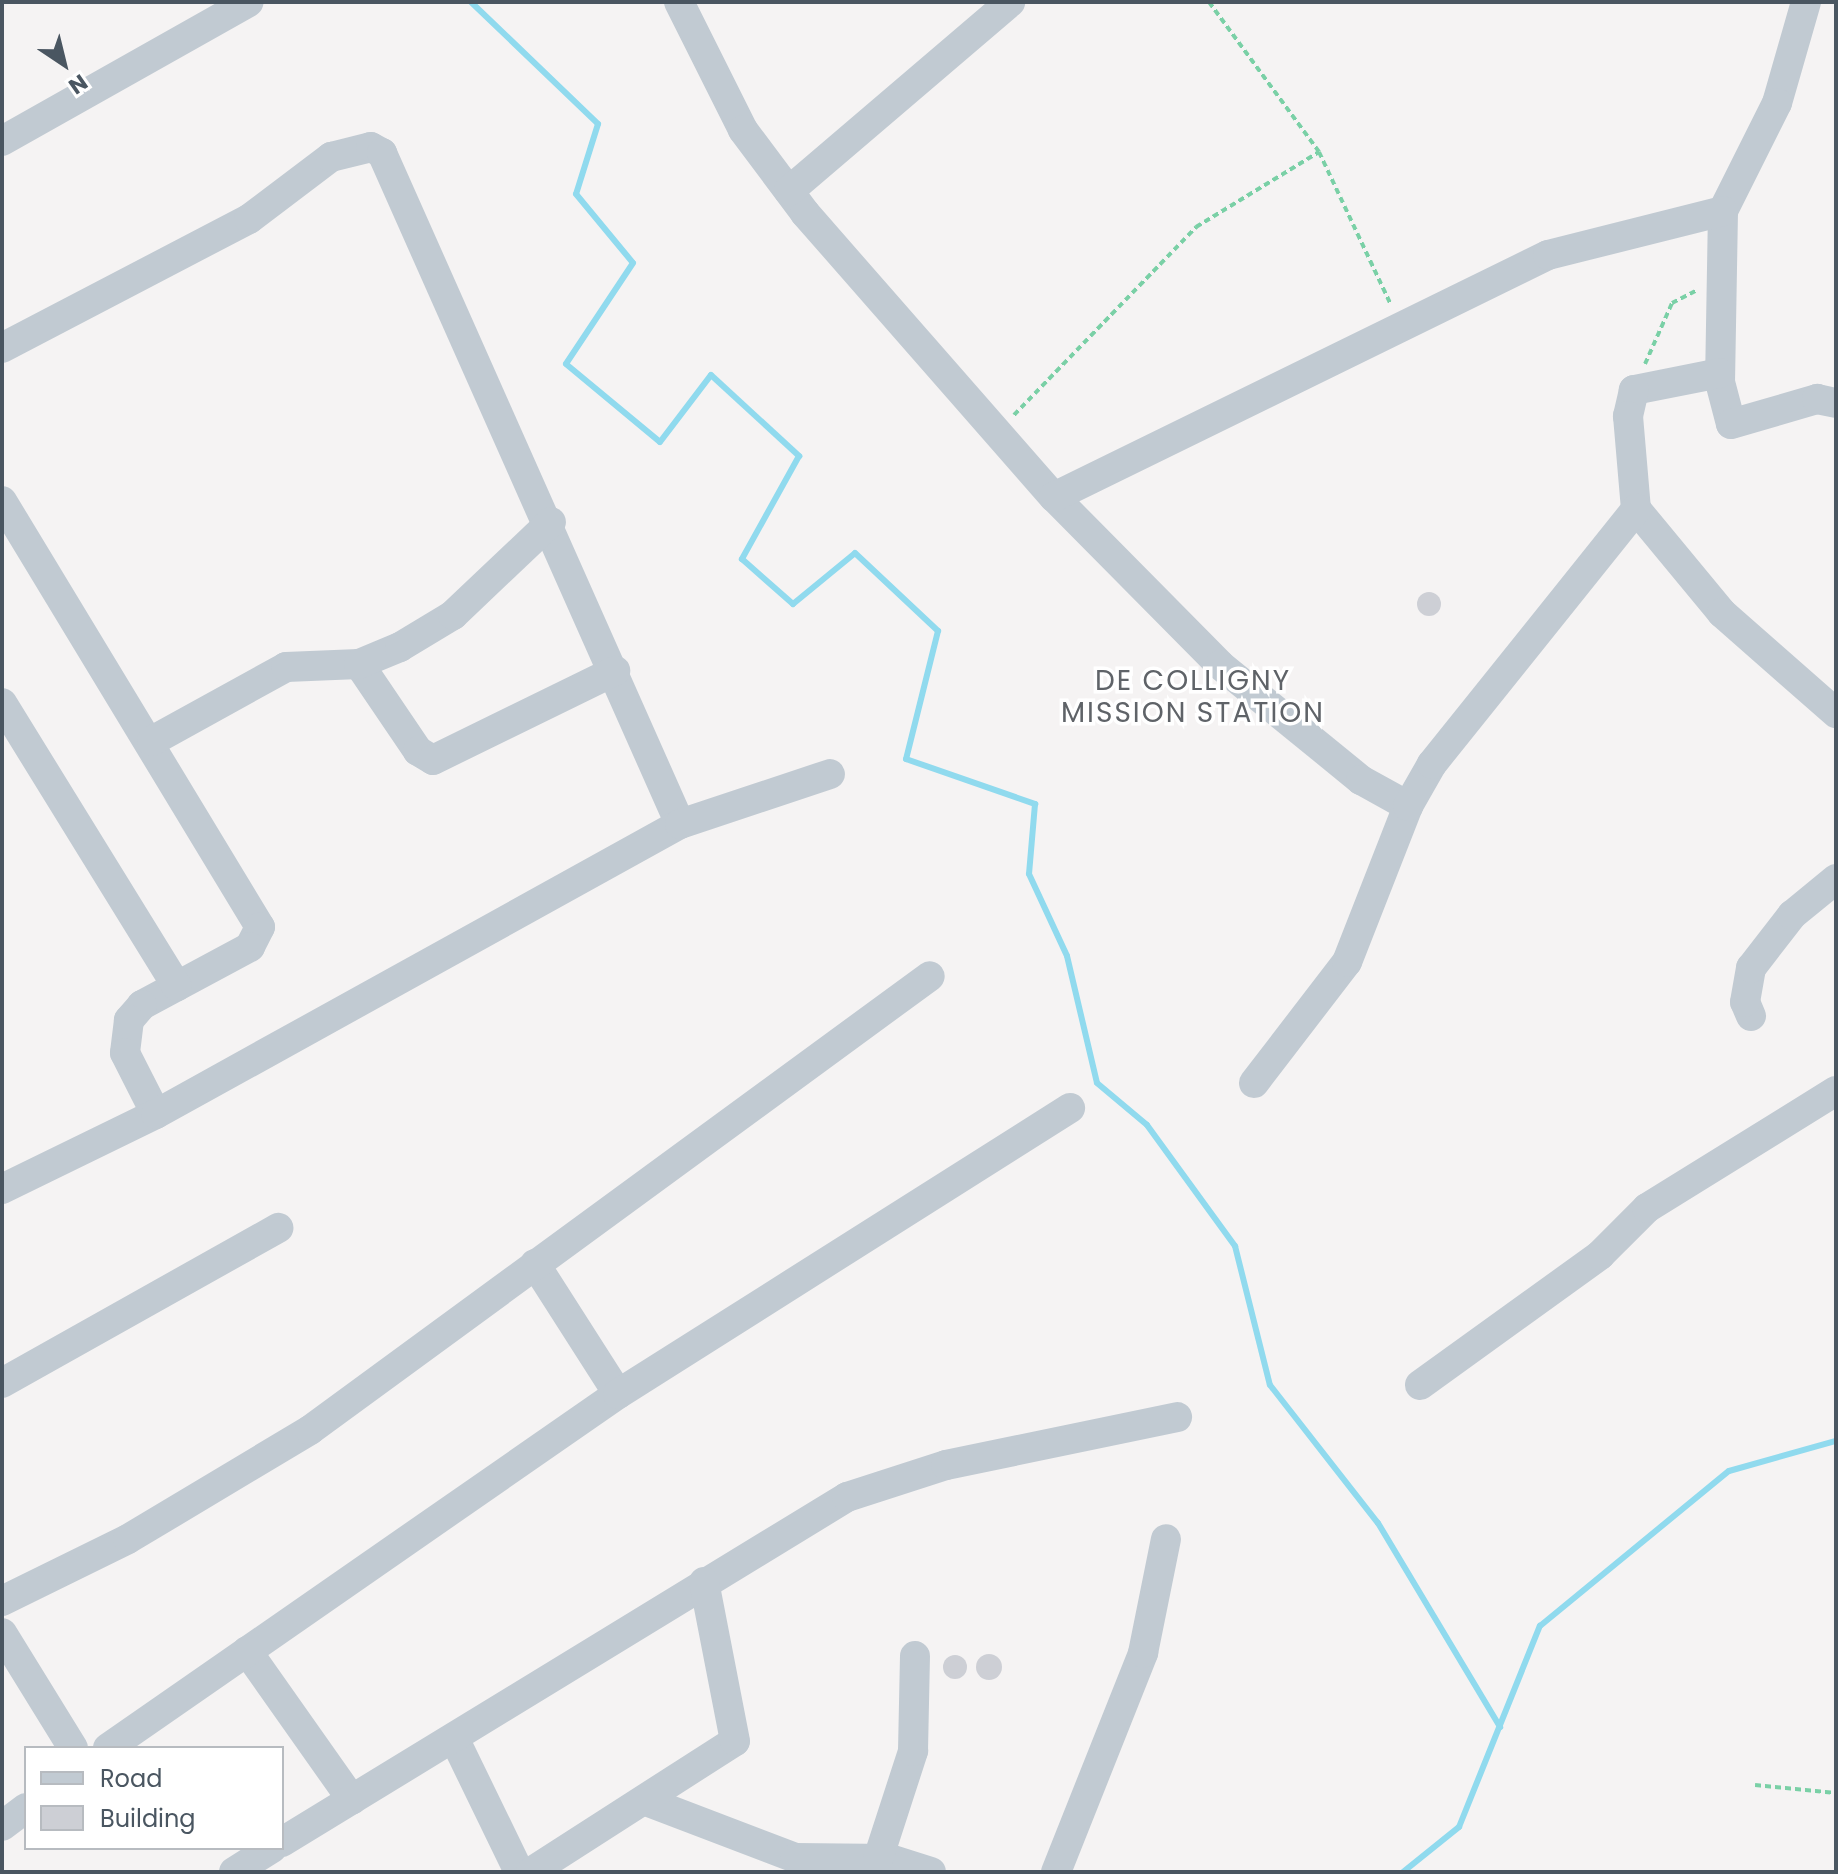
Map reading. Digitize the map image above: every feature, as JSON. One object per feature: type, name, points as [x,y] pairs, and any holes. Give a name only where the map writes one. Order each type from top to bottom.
[{"type":"street","points":[[2,141],[249,2]]},
{"type":"street","points":[[679,2],[743,130],[789,191],[1054,497],[1220,665],[1361,780],[1408,806]]},
{"type":"street","points":[[789,191],[808,167],[1010,2]]},
{"type":"street","points":[[1806,2],[1777,103],[1723,211],[1718,280],[1720,373],[1723,411],[1731,424],[1817,399],[1836,403]]},
{"type":"street","points":[[2,348],[249,219],[331,157],[375,148],[388,161],[551,522],[680,824]]},
{"type":"street","points":[[1054,497],[1548,255],[1723,211]]},
{"type":"street","points":[[1720,373],[1634,390],[1628,416],[1636,509],[1722,613],[1836,713]]},
{"type":"street","points":[[2,501],[152,741],[260,927],[250,947],[142,1005],[123,1035],[156,1114]]},
{"type":"street","points":[[1254,1083],[1347,962],[1408,806],[1432,764],[1636,509]]},
{"type":"street","points":[[152,741],[236,688],[286,667],[359,664],[439,625],[551,522]]},
{"type":"street","points":[[359,664],[418,751],[433,760],[615,671]]},
{"type":"street","points":[[2,703],[177,986]]},
{"type":"street","points":[[2,1189],[156,1114],[680,824],[830,774]]},
{"type":"street","points":[[1751,1016],[1745,1002],[1751,968],[1800,907],[1836,879]]},
{"type":"street","points":[[2,1601],[128,1539],[310,1430],[930,976]]},
{"type":"street","points":[[1420,1385],[1600,1255],[1647,1208],[1836,1091]]},
{"type":"street","points":[[111,1746],[618,1394],[1070,1108]]},
{"type":"street","points":[[2,1383],[278,1228]]},
{"type":"street","points":[[535,1264],[618,1394]]},
{"type":"street","points":[[284,1841],[797,1523],[870,1489],[946,1465],[1177,1417]]},
{"type":"street","points":[[1056,1872],[1114,1739],[1152,1625],[1166,1539]]},
{"type":"street","points":[[531,1872],[735,1741],[704,1582]]},
{"type":"street","points":[[2,1633],[72,1746]]},
{"type":"street","points":[[247,1651],[352,1800]]},
{"type":"street","points":[[878,1859],[913,1751],[915,1656]]},
{"type":"street","points":[[454,1738],[519,1872]]},
{"type":"street","points":[[646,1801],[816,1866],[878,1859],[931,1872]]},
{"type":"street","points":[[2,1826],[24,1810]]},
{"type":"street","points":[[234,1872],[269,1850]]},
{"type":"path","points":[[1209,2],[1319,152],[1400,325]]},
{"type":"path","points":[[997,432],[1196,227],[1319,152]]},
{"type":"path","points":[[1634,390],[1672,303],[1718,280]]},
{"type":"path","points":[[1755,1785],[1836,1793]]},
{"type":"building","points":[[1429,592],[1440,599],[1441,604],[1434,615],[1429,616],[1418,609],[1417,604],[1424,593]]},
{"type":"building","points":[[989,1654],[998,1658],[1002,1667],[998,1676],[989,1680],[980,1676],[976,1667],[980,1658]]},
{"type":"building","points":[[950,1655],[960,1655],[967,1662],[967,1672],[960,1679],[950,1679],[943,1672],[943,1662]]},
{"type":"waterway","points":[[471,2],[598,124],[576,194],[633,263],[566,364],[660,442],[711,375],[799,456],[742,559],[793,604],[855,553],[938,631],[906,759],[1035,804],[1029,874],[1067,956],[1097,1083],[1147,1125],[1235,1246],[1270,1385],[1378,1523],[1500,1727]]},
{"type":"waterway","points":[[1403,1872],[1459,1827],[1540,1626],[1729,1471],[1836,1441]]},
{"type":"district","name":"DE COLLIGNY MISSION STATION","points":[[1193,697]]}]
